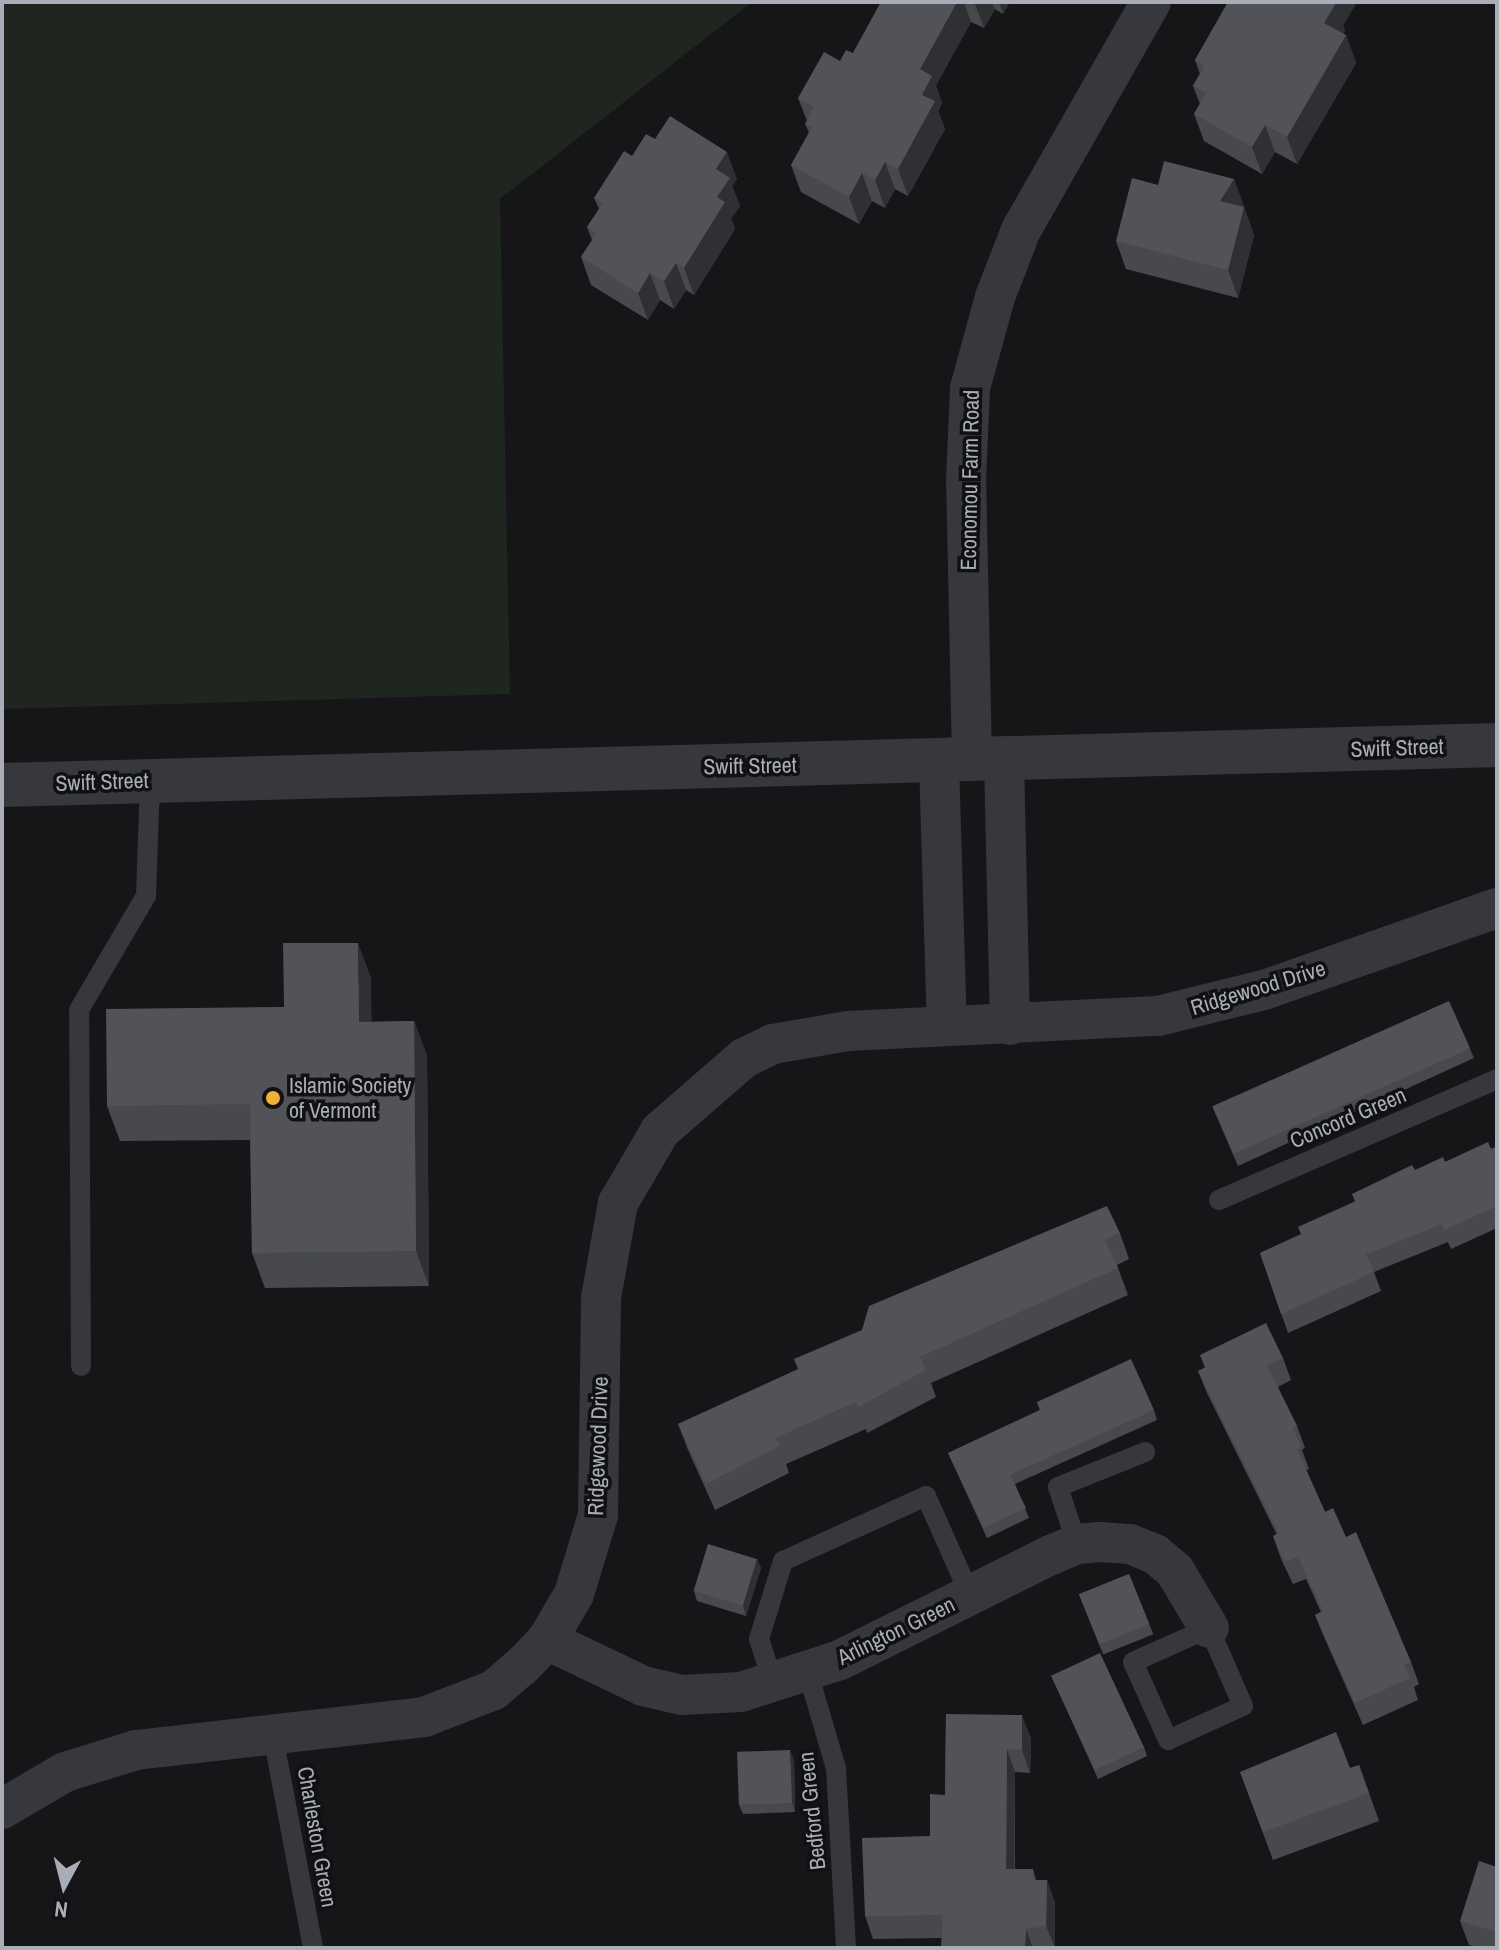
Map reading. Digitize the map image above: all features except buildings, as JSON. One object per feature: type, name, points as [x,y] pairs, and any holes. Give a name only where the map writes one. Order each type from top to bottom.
[{"type":"street","name":"Economou Farm Road","points":[[972,760],[966,481],[970,388],[995,297],[1021,230],[1151,2]]},
{"type":"street","name":"Swift Street","points":[[2,785],[1497,745]]},
{"type":"street","points":[[972,760],[1010,1025]]},
{"type":"street","points":[[947,1026],[972,760]]},
{"type":"street","name":"Ridgewood Drive","points":[[2,1809],[31,1789],[110,1756],[187,1742],[273,1736],[397,1721],[460,1707],[494,1690],[547,1640],[574,1594],[598,1515],[606,1244],[635,1169],[690,1101],[754,1053],[811,1035],[1158,1016],[1211,1005],[1497,908]]},
{"type":"street","name":"Arlington Green","points":[[547,1640],[608,1673],[682,1695],[711,1696],[791,1679],[1077,1544],[1130,1544],[1155,1554],[1175,1571],[1209,1628]]},
{"type":"lane","points":[[81,1366],[79,1010],[146,896],[150,780]]},
{"type":"lane","name":"Concord Green","points":[[1219,1200],[1497,1079]]},
{"type":"lane","points":[[1077,1544],[1058,1487],[1145,1452]]},
{"type":"lane","name":"Bedford Green","points":[[846,1948],[836,1768],[791,1679],[759,1639],[783,1561],[926,1496],[970,1595]]},
{"type":"lane","points":[[1209,1628],[1243,1706],[1168,1740],[1133,1662],[1209,1628]]},
{"type":"lane","name":"Charleston Green","points":[[273,1736],[313,1948]]},
{"type":"shaded area","points":[[2,2],[752,2],[500,199],[510,694],[2,709]]},
{"type":"place","name":"Islamic Society of Vermont","points":[[273,1098]]}]
